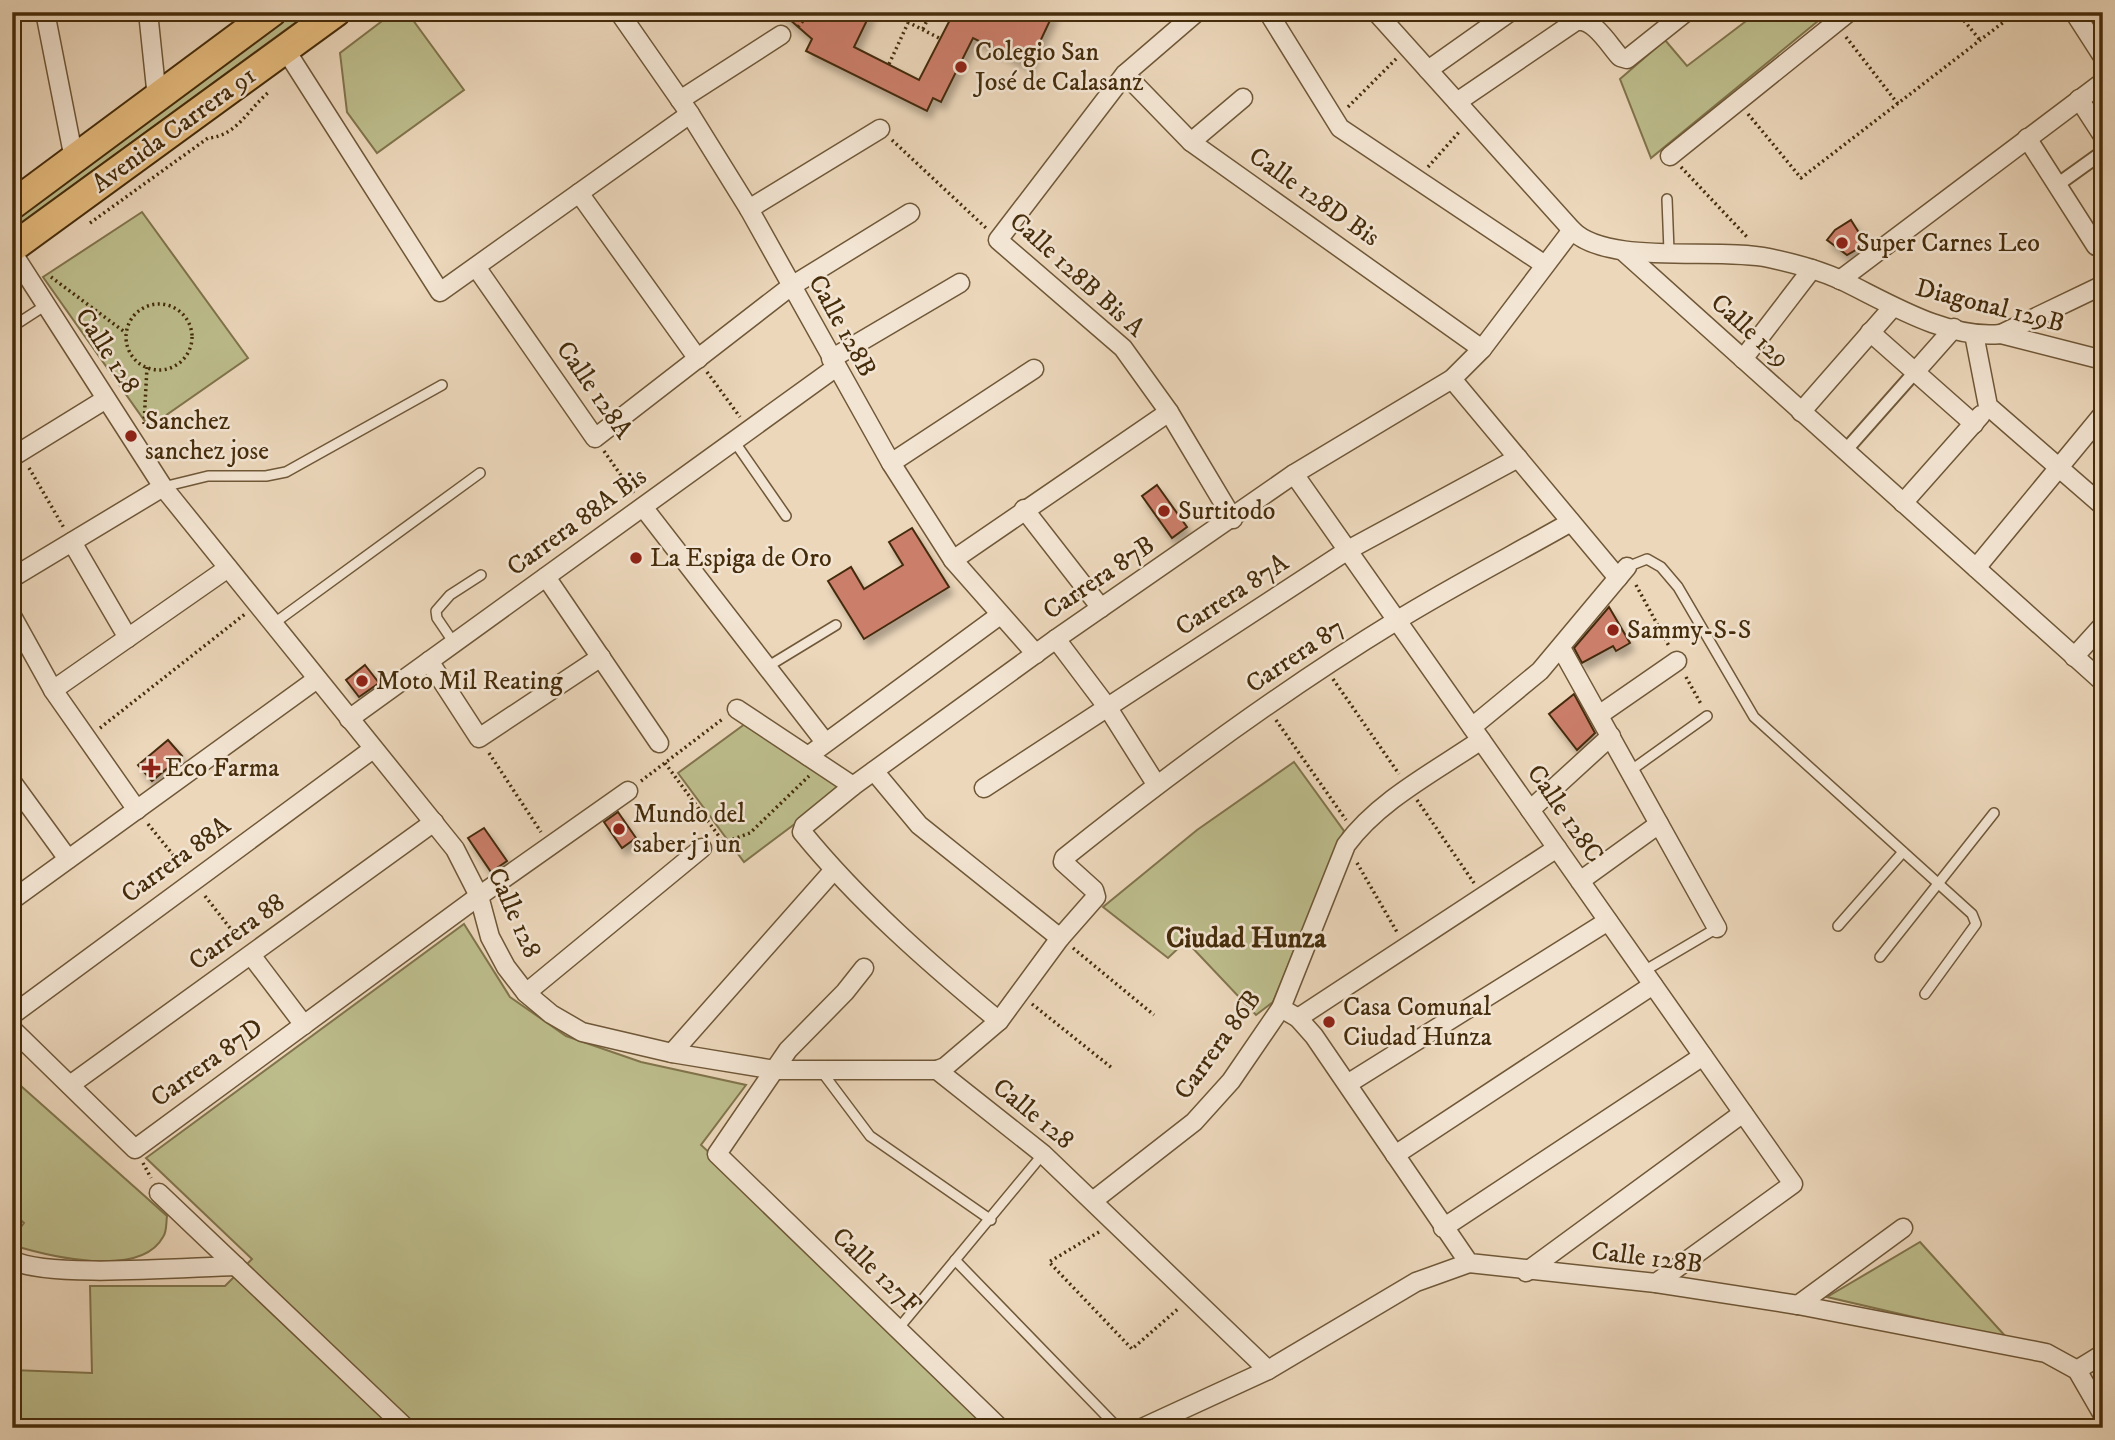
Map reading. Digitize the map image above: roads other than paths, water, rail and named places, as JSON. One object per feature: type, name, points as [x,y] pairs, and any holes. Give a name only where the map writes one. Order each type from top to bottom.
[{"type":"main road","name":"Avenida Carrera 91","points":[[12,250],[336,12]]},
{"type":"main road","name":"Avenida Carrera 91","points":[[12,205],[267,14]]},
{"type":"street","points":[[45,12],[74,159]]},
{"type":"street","points":[[148,12],[158,97]]},
{"type":"street","name":"Calle 128B","points":[[619,12],[685,107],[749,209],[790,287],[891,463],[953,560],[1035,654]]},
{"type":"street","points":[[1125,74],[1196,12]]},
{"type":"street","points":[[1268,12],[1334,121],[1346,133],[1545,265]]},
{"type":"street","points":[[1376,12],[1572,230],[1589,244],[1623,251]]},
{"type":"street","points":[[1428,70],[1510,12]]},
{"type":"street","points":[[1457,102],[1576,21],[1583,20],[1592,25],[1620,57],[1627,59],[1686,12]]},
{"type":"street","points":[[2074,12],[2103,57]]},
{"type":"street","points":[[1670,156],[1842,18]]},
{"type":"street","points":[[285,49],[440,292],[579,193],[685,107],[781,35]]},
{"type":"street","name":"Calle 128D Bis","points":[[1125,74],[1191,142],[1482,349]]},
{"type":"street","name":"Calle 128B Bis A","points":[[1125,74],[998,240],[1123,348],[1169,412],[1233,519]]},
{"type":"street","points":[[1840,280],[2103,82]]},
{"type":"street","points":[[1191,142],[1243,98]]},
{"type":"street","points":[[2079,99],[2103,136]]},
{"type":"street","points":[[749,209],[880,129]]},
{"type":"street","points":[[2027,138],[2096,246]]},
{"type":"street","points":[[2057,184],[2103,152]]},
{"type":"street","points":[[579,193],[698,359],[790,287],[910,213]]},
{"type":"street","name":"Carrera 87B","points":[[833,871],[802,829],[853,786],[1035,654],[1233,519],[1294,474],[1452,379],[1482,349],[1572,230]]},
{"type":"street","name":"Calle 128","points":[[12,250],[163,487],[455,849],[479,896],[490,937],[506,967],[526,993],[551,1014],[582,1032],[672,1053],[775,1070],[937,1070],[1043,1154],[1094,1200],[1191,1298],[1268,1370]]},
{"type":"street","name":"Diagonal 129B","points":[[1623,251],[1767,257],[1812,269],[1840,280],[1892,308],[1954,328],[1974,334],[2001,334],[2103,360]]},
{"type":"street","name":"Calle 129","points":[[1623,251],[2103,682]]},
{"type":"street","name":"Calle 128A","points":[[476,267],[595,438],[698,359]]},
{"type":"street","points":[[1743,359],[1812,269]]},
{"type":"street","name":"Carrera 88A Bis","points":[[349,719],[742,435],[833,363],[960,283]]},
{"type":"street","points":[[2001,334],[2103,285]]},
{"type":"street","points":[[1801,412],[1892,308]]},
{"type":"street","points":[[1845,451],[1954,328]]},
{"type":"street","points":[[1870,332],[1974,424]]},
{"type":"street","points":[[1974,334],[1988,407],[2103,506]]},
{"type":"street","points":[[891,463],[1034,369]]},
{"type":"street","points":[[1452,379],[1572,522],[1623,573]]},
{"type":"street","points":[[16,454],[106,399]]},
{"type":"street","points":[[1903,503],[1988,407]]},
{"type":"street","points":[[953,560],[1169,412]]},
{"type":"street","points":[[1976,568],[2103,414]]},
{"type":"street","name":"Carrera 87A","points":[[984,788],[1348,550],[1518,458]]},
{"type":"street","name":"Calle 128C","points":[[1294,474],[1793,1184],[1656,1283]]},
{"type":"street","points":[[12,578],[163,487]]},
{"type":"street","points":[[643,507],[825,742]]},
{"type":"street","points":[[1024,509],[1101,608]]},
{"type":"street","name":"Carrera 87","points":[[1060,938],[1096,897],[1094,890],[1063,862],[1064,858],[1156,784],[1397,620],[1572,522]]},
{"type":"street","points":[[72,542],[128,638]]},
{"type":"street","points":[[53,690],[228,568]]},
{"type":"street","name":"Carrera 86B","points":[[1094,1200],[1194,1122],[1214,1103],[1281,1008],[1351,839],[1477,734],[1561,648],[1623,573]]},
{"type":"street","points":[[546,577],[659,743]]},
{"type":"street","points":[[814,760],[825,742],[1000,615]]},
{"type":"street","points":[[12,616],[53,690],[137,810]]},
{"type":"street","points":[[2074,657],[2103,625]]},
{"type":"street","points":[[1056,639],[1108,708],[1156,784]]},
{"type":"street","points":[[1561,648],[1717,928]]},
{"type":"street","points":[[429,661],[479,738],[601,657]]},
{"type":"street","points":[[1599,715],[1677,661]]},
{"type":"street","points":[[12,900],[317,679]]},
{"type":"street","points":[[737,709],[853,786]]},
{"type":"street","points":[[1530,810],[1611,736]]},
{"type":"street","name":"Carrera 88A","points":[[12,1015],[373,749]]},
{"type":"street","points":[[874,771],[919,824],[1060,938],[1021,995],[999,1021],[945,1067],[937,1070]]},
{"type":"street","points":[[12,782],[68,859]]},
{"type":"street","name":"Carrera 87D","points":[[70,1085],[135,1149],[549,845],[628,791]]},
{"type":"street","name":"Carrera 88","points":[[70,1085],[434,822]]},
{"type":"street","points":[[1580,881],[1659,824]]},
{"type":"street","points":[[526,993],[702,848]]},
{"type":"street","points":[[1298,1018],[1557,848]]},
{"type":"street","points":[[672,1053],[833,871],[954,985],[999,1021]]},
{"type":"street","points":[[1349,1083],[1608,921]]},
{"type":"street","points":[[251,954],[304,1025]]},
{"type":"street","points":[[775,1070],[788,1050],[845,992],[864,968]]},
{"type":"street","points":[[1395,1155],[1649,978]]},
{"type":"street","points":[[1142,1428],[1268,1370],[1416,1282],[1469,1263],[1443,1228],[1349,1083],[1298,1018],[1281,1008]]},
{"type":"street","points":[[12,1028],[70,1085]]},
{"type":"street","points":[[1443,1228],[1703,1056]]},
{"type":"street","name":"Calle 127F","points":[[775,1070],[717,1152],[1000,1428]]},
{"type":"street","points":[[1525,1272],[1744,1113]]},
{"type":"street","points":[[159,1193],[406,1428]]},
{"type":"street","points":[[1798,1305],[1903,1228]]},
{"type":"street","points":[[12,1260],[42,1268],[236,1266]]},
{"type":"street","name":"Calle 128B","points":[[1469,1263],[1525,1272],[1656,1283],[1798,1305],[2046,1353],[2077,1370]]},
{"type":"street","points":[[2103,1354],[2077,1370],[2103,1415]]},
{"type":"lane","points":[[1667,199],[1669,251]]},
{"type":"lane","points":[[12,327],[46,305]]},
{"type":"lane","points":[[163,487],[208,476],[266,476],[286,472],[442,385]]},
{"type":"lane","points":[[742,435],[786,516]]},
{"type":"lane","points":[[273,624],[480,473]]},
{"type":"lane","points":[[1623,573],[1647,559],[1661,567],[1678,587],[1754,717],[1976,919],[1976,925],[1925,994]]},
{"type":"lane","points":[[454,643],[437,618],[436,611],[450,595],[481,575]]},
{"type":"lane","points":[[767,667],[836,625]]},
{"type":"lane","points":[[1630,771],[1707,716]]},
{"type":"lane","points":[[1880,957],[1994,813]]},
{"type":"lane","points":[[1838,926],[1903,852]]},
{"type":"lane","points":[[1649,978],[1717,928]]},
{"type":"lane","points":[[822,1072],[870,1136],[991,1220]]},
{"type":"lane","points":[[898,1329],[1043,1154]]},
{"type":"lane","points":[[955,1260],[1118,1428]]},
{"type":"place","name":"Colegio San José de Calasanz","points":[[961,67]]},
{"type":"place","name":"Super Carnes Leo","points":[[1842,243]]},
{"type":"place","name":"Sanchez sanchez jose","points":[[131,436]]},
{"type":"place","name":"Surtitodo","points":[[1164,511]]},
{"type":"place","name":"La Espiga de Oro","points":[[636,558]]},
{"type":"place","name":"Sammy-S-S","points":[[1613,630]]},
{"type":"place","name":"Moto Mil Reating","points":[[362,681]]},
{"type":"place","name":"Eco Farma","points":[[151,768]]},
{"type":"place","name":"Mundo del saber j i un","points":[[619,829]]},
{"type":"place","name":"Casa Comunal Ciudad Hunza","points":[[1329,1022]]},
{"type":"district","name":"Ciudad Hunza","points":[[1246,938]]}]
